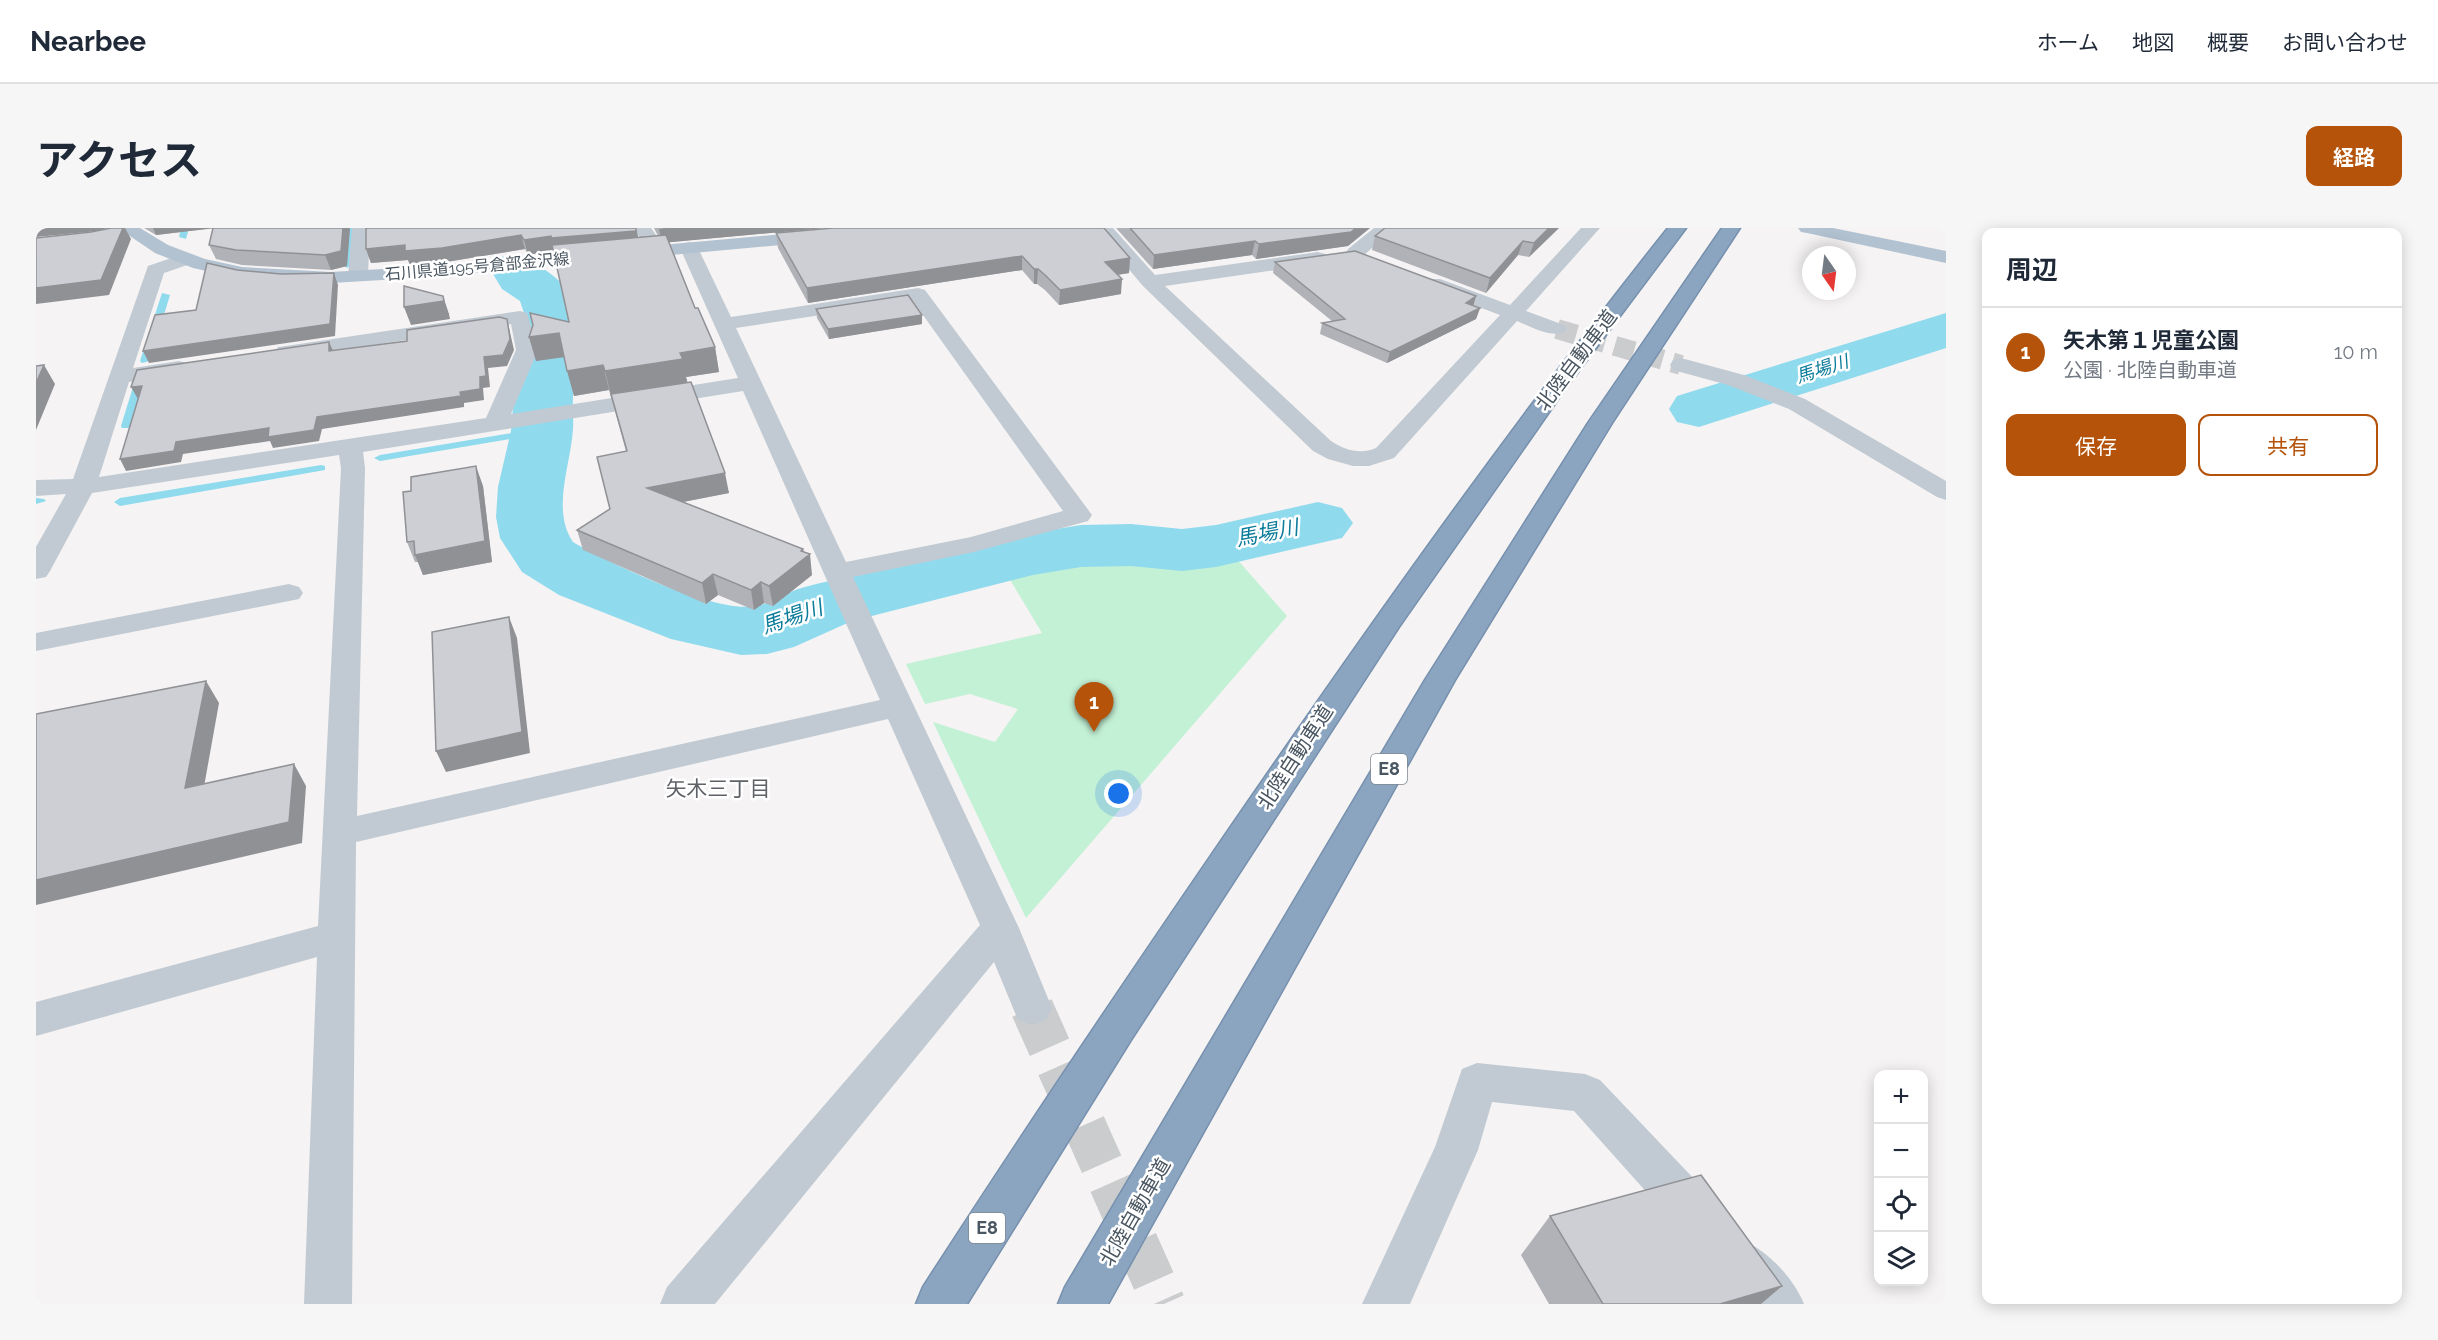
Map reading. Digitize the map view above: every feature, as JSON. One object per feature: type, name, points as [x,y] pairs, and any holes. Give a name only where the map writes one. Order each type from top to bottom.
[{"type":"highway","name":"北陸自動車道","points":[[940,1304],[1034,1153],[1363,654],[1540,407],[1677,228]]},
{"type":"highway","name":"北陸自動車道","points":[[1082,1304],[1440,680],[1600,423],[1731,228]]},
{"type":"highway","points":[[923,1304],[1034,1153]]},
{"type":"main road","name":"石川県道195号倉部金沢線","points":[[128,229],[186,259],[215,267],[261,274],[358,276],[908,228]]},
{"type":"main road","points":[[1807,228],[1946,256]]},
{"type":"street","points":[[358,276],[361,228]]},
{"type":"street","points":[[642,228],[650,239],[651,251]]},
{"type":"street","points":[[1103,228],[1150,282],[1322,446],[1339,456],[1358,460],[1385,453],[1591,228]]},
{"type":"street","points":[[1355,253],[1385,228]]},
{"type":"street","points":[[108,235],[128,229]]},
{"type":"street","points":[[689,248],[1000,928],[1032,1008]]},
{"type":"street","points":[[1150,282],[1355,253],[1377,262]]},
{"type":"street","points":[[36,571],[83,486],[155,270],[186,259]]},
{"type":"street","points":[[1411,275],[1557,329]]},
{"type":"street","points":[[724,324],[918,294],[1078,515],[840,579]]},
{"type":"street","points":[[262,355],[520,317],[527,350],[495,424]]},
{"type":"street","points":[[121,376],[203,364]]},
{"type":"street","points":[[1681,365],[1749,385],[1797,404],[1946,492]]},
{"type":"street","points":[[36,488],[83,486],[350,447],[751,383]]},
{"type":"street","points":[[328,1304],[339,833],[353,468],[350,447]]},
{"type":"street","points":[[36,642],[290,593]]},
{"type":"street","points":[[339,833],[898,706]]},
{"type":"street","points":[[684,1304],[1000,928]]},
{"type":"street","points":[[36,1019],[337,936]]},
{"type":"street","points":[[1386,1304],[1456,1150],[1477,1082],[1584,1094],[1780,1304]]},
{"type":"green space","points":[[1235,557],[1287,616],[1026,918],[933,722],[995,742],[1018,709],[970,694],[925,704],[906,664],[1042,633],[1009,578],[1074,563],[1177,566]]},
{"type":"building","points":[[123,228],[101,280],[36,288],[36,238]]},
{"type":"building","points":[[213,228],[343,228],[341,251],[325,255],[236,250],[209,245]]},
{"type":"building","points":[[366,228],[636,228],[636,231],[551,238],[551,236],[524,240],[521,235],[442,248],[405,251],[405,245],[366,249]]},
{"type":"building","points":[[833,228],[1104,228],[1130,258],[1105,262],[1122,279],[1060,290],[1022,256],[807,288],[776,233]]},
{"type":"building","points":[[1130,228],[1356,228],[1351,232],[1259,244],[1255,241],[1154,255]]},
{"type":"building","points":[[1385,228],[1549,228],[1534,243],[1523,241],[1490,278],[1375,236]]},
{"type":"building","points":[[666,235],[695,308],[698,308],[715,347],[680,353],[683,359],[605,371],[603,365],[567,371],[559,333],[529,337],[533,325],[530,313],[569,322],[552,245]]},
{"type":"building","points":[[1355,251],[1476,296],[1466,303],[1480,308],[1390,352],[1322,323],[1345,319],[1275,262]]},
{"type":"building","points":[[207,263],[237,270],[281,274],[334,273],[330,324],[143,351],[155,315],[196,310]]},
{"type":"building","points":[[404,286],[443,296],[444,301],[404,307]]},
{"type":"building","points":[[908,295],[922,315],[828,329],[816,309]]},
{"type":"building","points":[[499,317],[507,319],[510,339],[503,355],[484,357],[486,376],[480,377],[480,389],[460,392],[461,396],[317,417],[314,430],[268,437],[269,428],[176,442],[174,451],[120,459],[142,386],[131,387],[137,370],[329,342],[329,351],[407,341],[407,330]]},
{"type":"building","points":[[44,365],[36,383],[36,366]]},
{"type":"building","points":[[691,382],[725,473],[647,488],[803,549],[801,551],[810,554],[769,586],[761,582],[751,590],[713,574],[702,583],[577,530],[610,509],[597,457],[627,451],[611,394]]},
{"type":"building","points":[[476,466],[485,541],[415,555],[414,541],[407,542],[403,492],[411,491],[411,477]]},
{"type":"building","points":[[509,617],[522,732],[436,751],[432,632]]},
{"type":"building","points":[[206,681],[185,788],[294,764],[289,822],[36,880],[36,714]]},
{"type":"building","points":[[1701,1175],[1782,1286],[1720,1304],[1603,1304],[1550,1216]]},
{"type":"waterway","points":[[183,237],[185,228]]},
{"type":"waterway","points":[[347,265],[351,228]]},
{"type":"waterway","name":"馬場川","points":[[515,269],[520,278],[540,291],[551,308],[558,331],[559,354],[545,385],[542,431],[531,487],[530,517],[535,538],[547,557],[585,579],[698,622],[741,631],[767,630],[825,605],[1032,554],[1081,546],[1131,545],[1182,550],[1216,546],[1318,523]]},
{"type":"waterway","points":[[145,361],[165,295]]},
{"type":"waterway","name":"馬場川","points":[[1699,409],[1946,330]]},
{"type":"waterway","points":[[126,426],[138,387]]},
{"type":"waterway","points":[[380,458],[542,431]]},
{"type":"waterway","points":[[120,502],[321,468]]},
{"type":"tunnel","points":[[1557,329],[1681,365]]},
{"type":"tunnel","points":[[1032,1008],[1164,1304]]},
{"type":"place","name":"矢木第１児童公園","points":[[1094,732]]},
{"type":"district","name":"矢木三丁目","points":[[718,789]]}]
